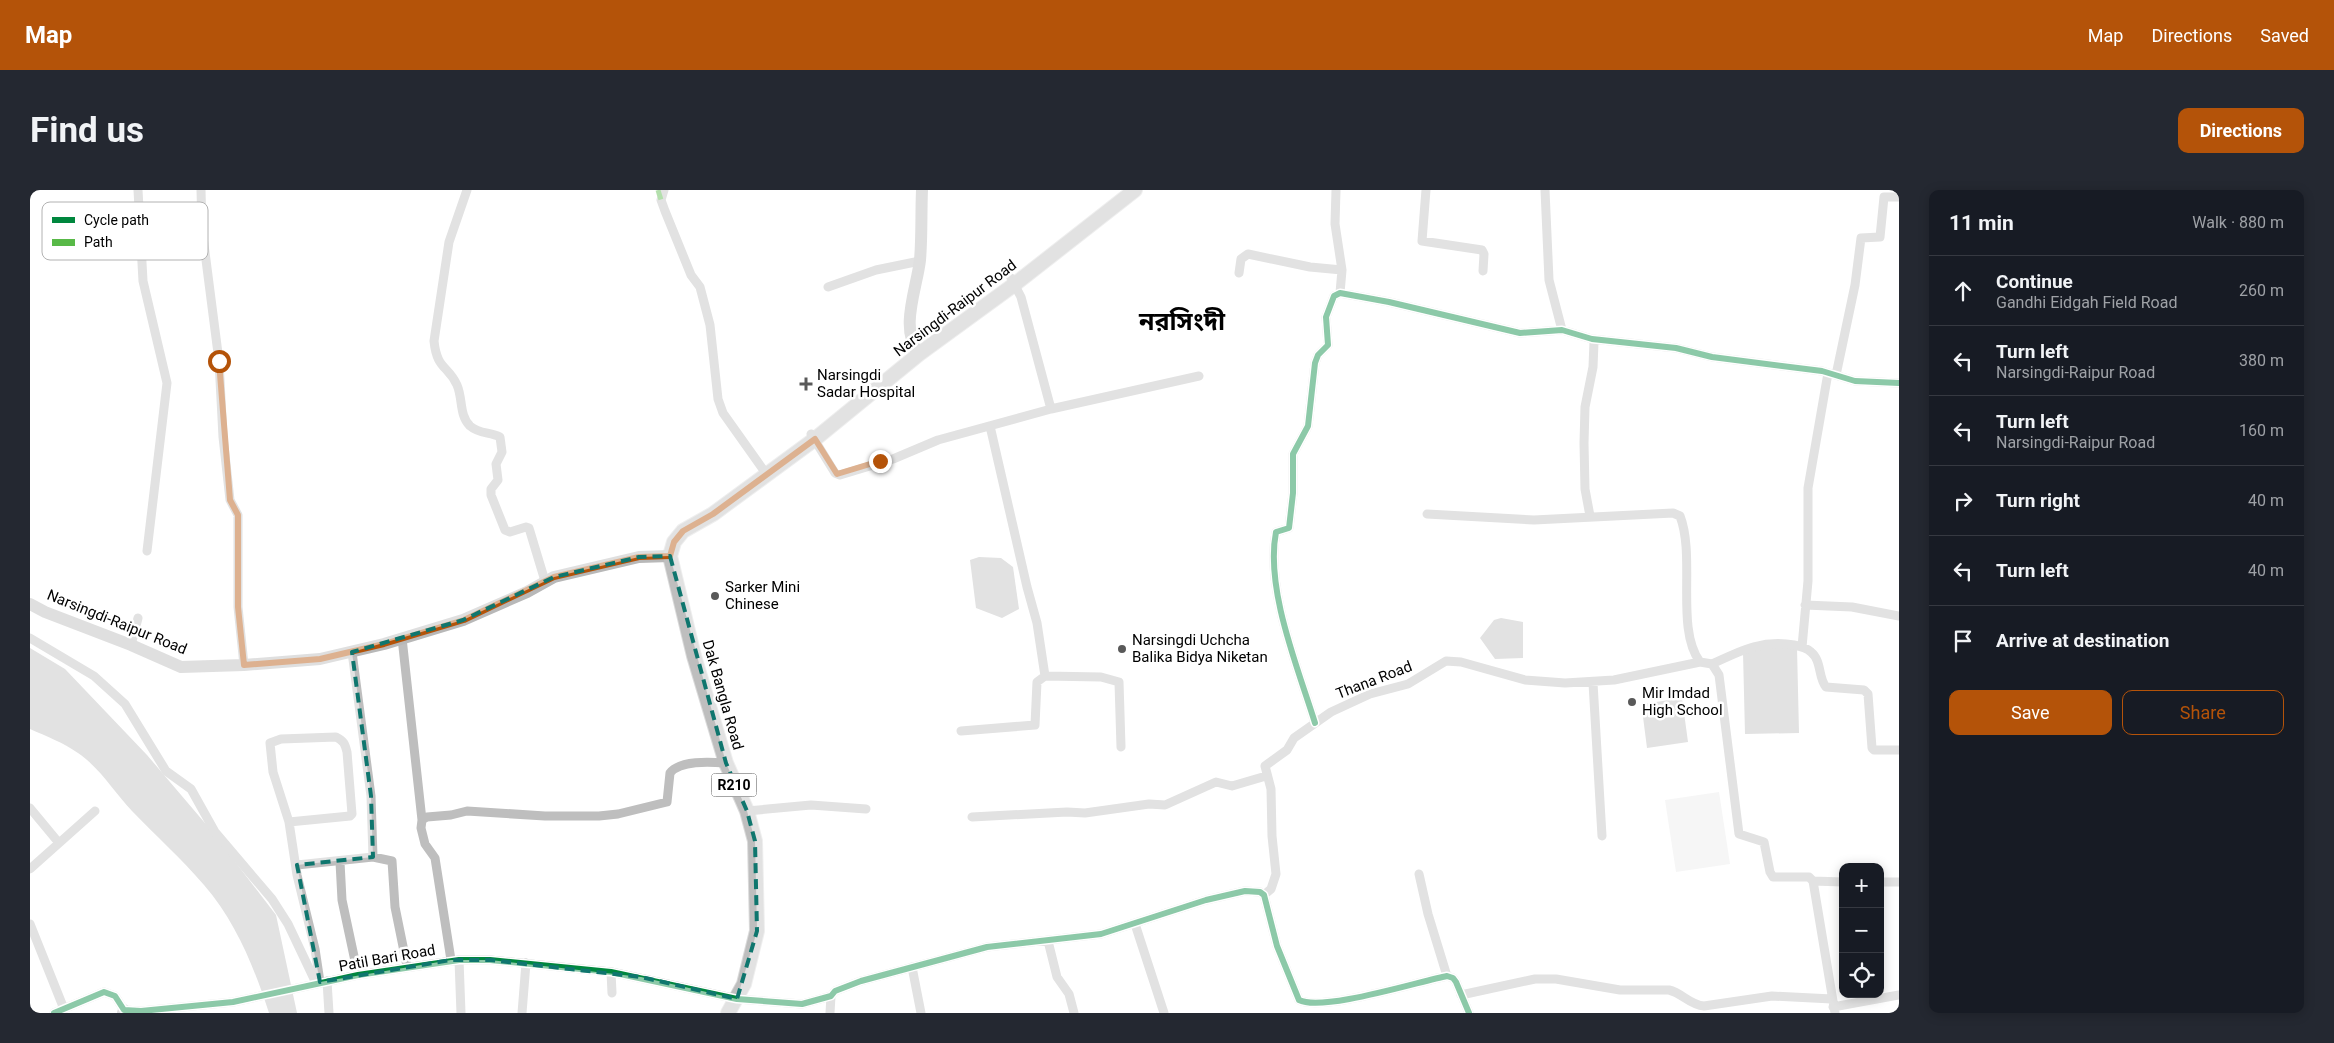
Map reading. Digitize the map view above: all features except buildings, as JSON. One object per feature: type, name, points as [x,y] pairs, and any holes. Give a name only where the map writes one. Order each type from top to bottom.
[{"type":"main road","name":"Narsingdi-Raipur Road","points":[[1013,281],[1122,190]]},
{"type":"main road","name":"Narsingdi-Raipur Road","points":[[670,556],[674,542],[683,531],[707,518],[917,352],[1136,190]]},
{"type":"main road","name":"Dak Bangla Road","points":[[670,556],[694,656],[726,763],[747,810],[756,852],[757,931],[744,984],[728,1013]]},
{"type":"street","points":[[467,190],[449,242],[434,341],[436,353],[441,366],[457,385],[463,417],[478,431],[500,437],[502,452],[496,464],[498,480],[491,489],[491,495],[506,530],[510,532],[521,527],[530,528],[545,582]]},
{"type":"street","points":[[658,190],[677,242],[702,297],[710,325],[718,399],[723,413],[765,472]]},
{"type":"street","points":[[662,200],[664,190]]},
{"type":"street","points":[[917,352],[911,338],[911,320],[920,261],[922,190]]},
{"type":"street","points":[[1336,190],[1335,224],[1342,270],[1340,293]]},
{"type":"street","points":[[1426,190],[1422,241],[1482,250],[1484,254],[1483,271]]},
{"type":"street","points":[[1545,190],[1550,280],[1562,330]]},
{"type":"street","points":[[1802,647],[1808,581],[1808,488],[1832,374],[1855,285],[1861,238],[1880,237],[1884,198],[1899,197]]},
{"type":"street","points":[[1239,273],[1241,259],[1248,254],[1310,267],[1342,270]]},
{"type":"street","points":[[142,260],[143,281],[166,383],[147,552]]},
{"type":"street","points":[[206,260],[219,361],[230,500],[238,515],[238,607],[244,665]]},
{"type":"street","points":[[828,287],[876,270],[920,261]]},
{"type":"street","points":[[1013,281],[1051,409]]},
{"type":"street","points":[[1315,723],[1278,600],[1274,543],[1276,532],[1289,528],[1293,493],[1293,454],[1308,426],[1315,364],[1318,355],[1328,345],[1326,317],[1334,296],[1340,293],[1389,302],[1520,333],[1562,330],[1592,339],[1676,348],[1712,357],[1832,374],[1855,381],[1899,383]]},
{"type":"street","points":[[1590,516],[1585,489],[1584,443],[1585,407],[1593,367],[1594,342],[1592,339]]},
{"type":"street","points":[[813,436],[835,473],[840,475],[893,459],[938,440],[1051,409],[1199,376]]},
{"type":"street","points":[[990,426],[1019,547],[1026,587],[1037,623],[1045,676]]},
{"type":"street","points":[[1427,514],[1534,520],[1673,513],[1680,516],[1686,542],[1689,626],[1694,652],[1700,662],[1712,664],[1752,645],[1777,643],[1802,647],[1812,652],[1819,665],[1824,686],[1864,690],[1868,694],[1872,748],[1874,750],[1899,750]]},
{"type":"street","name":"Narsingdi-Raipur Road","points":[[30,604],[45,612],[131,644],[181,667],[244,665],[320,659],[352,652],[464,620],[564,574],[639,557],[670,556]]},
{"type":"street","points":[[1805,605],[1852,607],[1899,616]]},
{"type":"street","points":[[131,644],[138,618]]},
{"type":"street","points":[[30,638],[94,676],[125,704],[166,771],[192,789],[215,832],[272,899],[288,924],[319,983],[329,1013]]},
{"type":"street","points":[[402,638],[422,820],[421,828],[425,844],[435,858],[455,960],[461,1013]]},
{"type":"street","points":[[352,652],[371,796],[373,857]]},
{"type":"street","name":"Thana Road","points":[[1266,776],[1265,766],[1280,757],[1294,738],[1331,712],[1370,694],[1408,684],[1446,661],[1461,662],[1525,680],[1593,683],[1655,673],[1700,662]]},
{"type":"street","points":[[1712,664],[1720,674],[1725,705],[1739,834],[1764,842],[1770,872],[1773,877],[1809,877],[1813,881],[1833,1006]]},
{"type":"street","points":[[960,731],[1035,725],[1037,682],[1045,676],[1101,677],[1119,682],[1121,747]]},
{"type":"street","points":[[1593,683],[1602,836]]},
{"type":"street","points":[[289,822],[350,816],[352,814],[347,752],[345,744],[341,739],[336,737],[281,739],[270,743],[278,791],[289,822],[297,875],[315,949],[319,983]]},
{"type":"street","points":[[422,820],[427,817],[451,815],[467,811],[546,816],[618,814],[667,802],[670,773],[678,766],[726,763]]},
{"type":"street","points":[[972,817],[1052,813],[1085,814],[1149,804],[1165,805],[1216,782],[1232,786],[1266,776],[1271,789],[1272,836],[1276,874],[1270,888],[1264,895],[1277,946],[1306,1013]]},
{"type":"street","points":[[747,810],[811,805],[866,809]]},
{"type":"street","points":[[30,808],[59,843]]},
{"type":"street","points":[[30,869],[95,811]]},
{"type":"street","points":[[297,865],[340,862],[373,857],[390,860],[394,865],[395,907],[407,966]]},
{"type":"street","points":[[340,862],[342,900],[358,975]]},
{"type":"street","points":[[1420,874],[1428,914],[1447,976]]},
{"type":"street","points":[[1813,881],[1839,882]]},
{"type":"street","points":[[1884,882],[1899,882]]},
{"type":"street","name":"Patil Bari Road","points":[[54,1013],[104,992],[116,996],[124,1011],[141,1011],[233,1002],[358,975],[455,960],[526,963],[611,972],[737,999],[794,1004],[831,996],[847,986],[987,946],[1101,934],[1206,900],[1246,891],[1260,892],[1264,895]]},
{"type":"street","points":[[30,924],[64,1009]]},
{"type":"street","points":[[1135,924],[1164,1013]]},
{"type":"street","points":[[1048,941],[1056,977],[1069,994],[1074,1013]]},
{"type":"street","points":[[522,1013],[526,963]]},
{"type":"street","points":[[912,967],[922,1013]]},
{"type":"street","points":[[611,972],[612,993]]},
{"type":"street","points":[[1299,1000],[1310,1003],[1338,1001],[1447,976],[1452,978],[1469,1013]]},
{"type":"street","points":[[1461,996],[1535,979],[1556,979],[1607,989],[1670,990],[1678,992],[1695,1004],[1704,1006],[1772,996],[1833,1006],[1899,995]]},
{"type":"street","points":[[830,1013],[831,996]]},
{"type":"highlighted area","points":[[670,556],[726,763],[747,811],[755,841],[757,931],[737,999],[641,977],[490,960],[451,960],[320,982],[297,865],[373,857],[371,796],[352,652],[463,620],[554,577],[639,557]]},
{"type":"shaded area","points":[[979,557],[1001,558],[1013,567],[1019,609],[1002,618],[976,608],[970,560]]},
{"type":"shaded area","points":[[1501,618],[1523,622],[1523,658],[1495,659],[1480,638],[1494,620]]},
{"type":"shaded area","points":[[30,648],[65,669],[147,755],[210,829],[276,915],[297,1013],[269,1013],[243,946],[226,914],[204,885],[132,811],[100,773],[73,749],[30,729]]},
{"type":"shaded area","points":[[1764,648],[1797,648],[1799,733],[1745,734],[1743,652]]},
{"type":"shaded area","points":[[1682,698],[1688,742],[1647,748],[1643,704]]},
{"type":"shaded area","points":[[1719,792],[1730,864],[1676,872],[1665,800]]},
{"type":"marked path","points":[[658,190],[661,200]]},
{"type":"cycle path","points":[[1315,723],[1285,628],[1275,578],[1274,554],[1276,532],[1289,528],[1293,493],[1293,454],[1308,426],[1315,363],[1318,355],[1328,345],[1326,317],[1334,296],[1340,293],[1389,302],[1520,333],[1562,330],[1592,339],[1676,348],[1712,357],[1822,371],[1855,381],[1899,383]]},
{"type":"cycle path","points":[[54,1013],[104,992],[115,996],[124,1010],[141,1011],[233,1002],[358,975],[459,960],[490,960],[611,972],[737,999],[802,1004],[831,996],[835,991],[861,981],[987,947],[1101,934],[1206,900],[1245,891],[1260,892],[1264,895],[1277,946],[1299,1000],[1311,1003],[1348,999],[1447,976],[1453,978],[1456,982],[1469,1013]]},
{"type":"place","name":"Narsingdi Sadar Hospital","points":[[806,384]]},
{"type":"place","name":"Sarker Mini Chinese","points":[[715,596]]},
{"type":"place","name":"Narsingdi Uchcha Balika Bidya Niketan","points":[[1122,649]]},
{"type":"place","name":"Mir Imdad High School","points":[[1632,702]]},
{"type":"district","name":"নরসিংদী","points":[[1182,321]]},
{"type":"route","points":[[219,361],[230,500],[238,515],[238,607],[244,665],[320,659],[384,644],[464,620],[528,592],[554,577],[639,557],[670,556],[674,542],[683,531],[713,514],[815,439],[837,474],[840,475],[880,461]]}]
